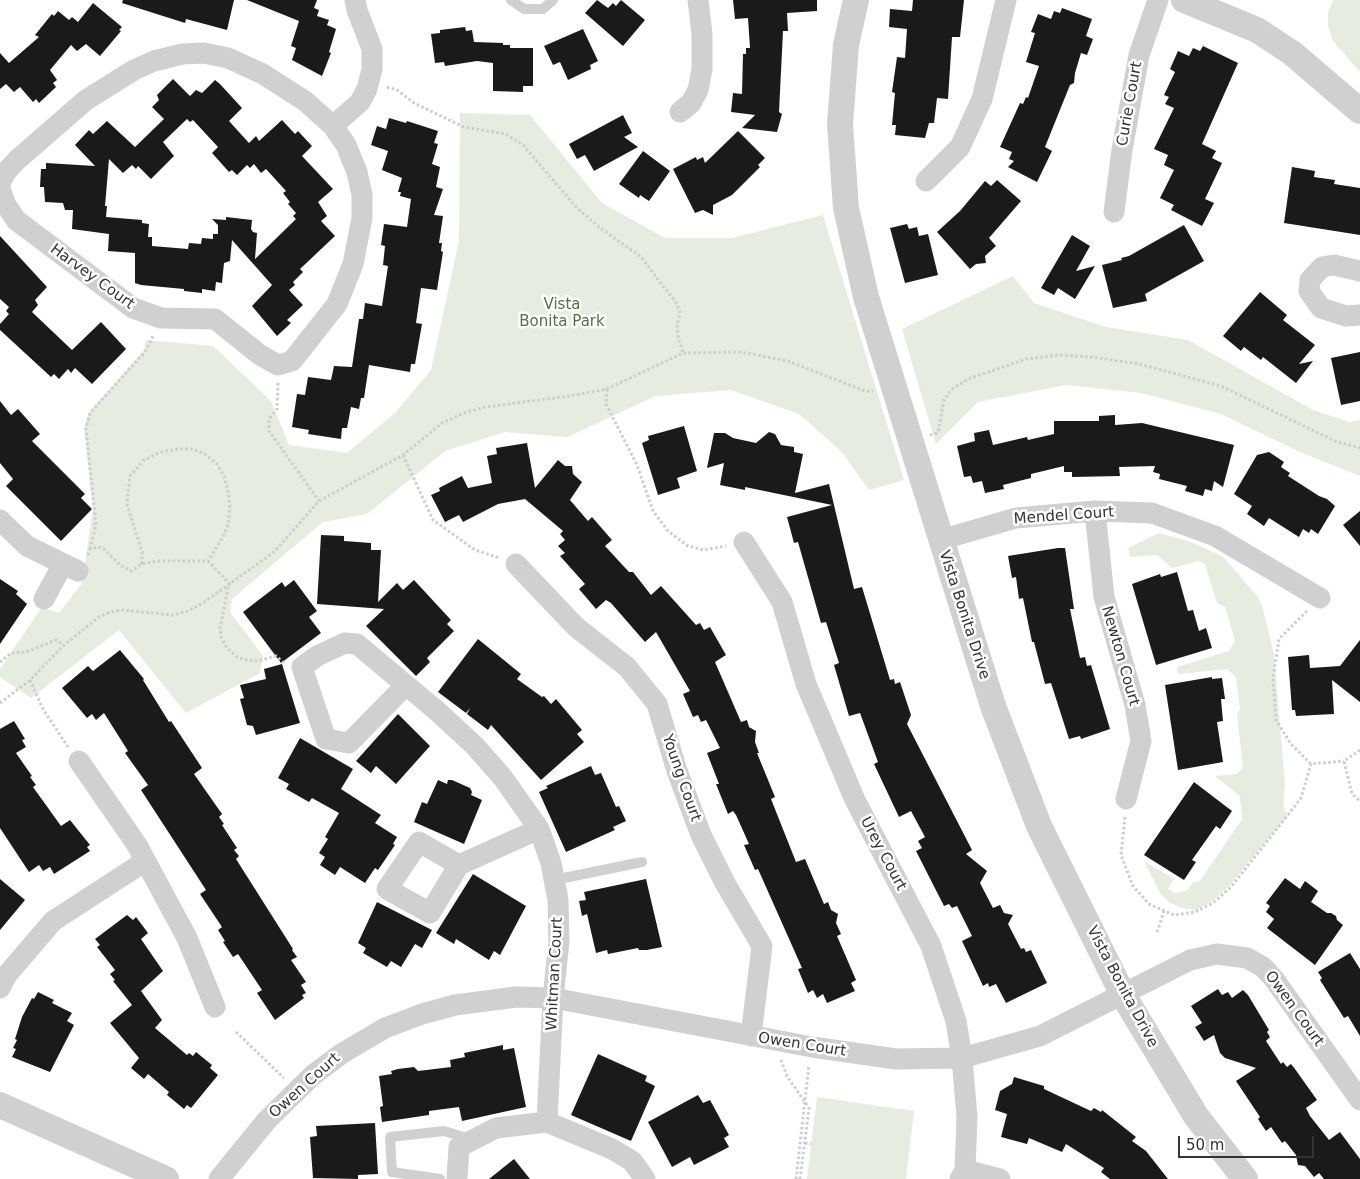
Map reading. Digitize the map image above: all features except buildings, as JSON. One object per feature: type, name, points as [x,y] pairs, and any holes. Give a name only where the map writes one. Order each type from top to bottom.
[{"type":"street","points":[[333,126],[360,102],[372,69],[372,49],[355,0]]},
{"type":"street","points":[[680,112],[691,103],[698,90],[702,69],[702,34],[698,0]]},
{"type":"street","name":"Vista Bonita Drive","points":[[856,0],[846,45],[840,124],[846,208],[866,297],[992,706],[1039,826],[1124,995],[1196,1116],[1245,1179]]},
{"type":"street","points":[[926,181],[960,147],[982,99],[1006,0]]},
{"type":"street","name":"Curie Court","points":[[1114,212],[1139,55],[1158,0]]},
{"type":"street","points":[[1184,0],[1257,30],[1292,53],[1360,111]]},
{"type":"street","points":[[0,184],[5,173],[17,160],[86,100],[134,70],[154,61],[182,54],[204,53],[228,58],[263,74],[306,101],[333,126],[346,145],[354,163],[362,196],[362,218],[354,264],[337,304],[292,361],[278,365]]},
{"type":"street","name":"Harvey Court","points":[[0,189],[6,205],[16,220],[133,308],[161,318],[215,319],[260,354],[278,365]]},
{"type":"street","points":[[1360,271],[1334,265],[1322,267],[1310,280],[1309,291],[1321,308],[1346,316],[1360,315]]},
{"type":"street","name":"Mendel Court","points":[[940,540],[1016,518],[1095,511],[1152,513],[1215,536],[1320,598]]},
{"type":"street","name":"Newton Court","points":[[1095,511],[1104,597],[1136,705],[1141,741],[1126,799]]},
{"type":"street","points":[[0,520],[26,546],[70,567],[44,599]]},
{"type":"street","name":"Urey Court","points":[[744,542],[782,602],[806,684],[855,800],[931,946],[956,1021],[962,1058],[967,1116],[962,1174]]},
{"type":"street","name":"Young Court","points":[[516,564],[576,627],[627,667],[657,704],[677,771],[701,835],[725,883],[762,946],[751,1036]]},
{"type":"street","name":"Whitman Court","points":[[302,667],[317,656],[345,643],[357,644],[475,746],[503,778],[539,829],[551,863],[558,900],[559,941],[553,998],[547,1122]]},
{"type":"street","points":[[302,667],[326,740],[350,743],[406,685]]},
{"type":"street","points":[[79,761],[137,845],[144,862],[186,938],[215,1007]]},
{"type":"street","points":[[459,865],[539,829]]},
{"type":"street","points":[[0,988],[6,976],[53,920],[144,862]]},
{"type":"street","name":"Owen Court","points":[[219,1179],[267,1120],[313,1075],[341,1054],[385,1028],[422,1014],[464,1003],[516,997],[553,998],[812,1047],[896,1059],[962,1058],[1040,1036],[1190,960],[1217,954],[1248,958],[1264,967],[1360,1100]]},
{"type":"street","points":[[0,1105],[166,1179]]},
{"type":"street","points":[[457,1179],[459,1147],[496,1128],[547,1122],[612,1148],[632,1161],[645,1179]]},
{"type":"street","points":[[962,1174],[1000,1179]]},
{"type":"lane","points":[[511,0],[524,9],[543,9],[553,0]]},
{"type":"lane","points":[[554,880],[642,862]]},
{"type":"lane","points":[[440,1179],[392,1172],[390,1137],[444,1132],[473,1140]]},
{"type":"path","points":[[369,81],[397,90],[414,103],[464,127],[506,134],[523,145],[578,209],[599,227],[641,257],[677,304],[680,314],[677,325],[678,336],[683,353]]},
{"type":"path","points":[[90,549],[96,525],[86,429],[90,413],[145,352],[161,318]]},
{"type":"path","points":[[0,704],[30,680],[35,672],[64,645],[99,617],[110,612],[122,610],[173,615],[188,612],[203,603],[274,552],[319,501],[403,455],[442,423],[464,413],[485,407],[570,396],[607,389],[683,353],[740,352],[788,361],[864,391],[881,391]]},
{"type":"path","points":[[930,435],[938,432],[944,400],[952,389],[968,379],[1026,359],[1092,356],[1139,364],[1221,386],[1334,441],[1360,448]]},
{"type":"path","points":[[278,365],[277,409],[268,419],[269,431],[319,501]]},
{"type":"path","points":[[607,389],[606,404],[612,419],[637,465],[653,511],[668,531],[688,546],[704,550],[744,542]]},
{"type":"path","points":[[142,564],[142,552],[127,504],[130,476],[144,460],[161,452],[180,448],[193,449],[205,454],[217,464],[224,476],[228,490],[230,507],[228,525],[223,538],[208,561]]},
{"type":"path","points":[[403,455],[433,520],[475,550],[516,564]]},
{"type":"path","points":[[70,567],[90,549],[98,547],[104,549],[126,570],[136,570],[142,564],[156,561],[208,561],[229,583]]},
{"type":"path","points":[[229,583],[220,628],[221,637],[228,648],[237,657],[247,660],[258,661],[276,656],[281,662],[302,667]]},
{"type":"path","points":[[1311,764],[1291,744],[1276,720],[1273,678],[1279,639],[1320,598]]},
{"type":"path","points":[[0,662],[11,653],[26,652],[56,640],[64,645]]},
{"type":"path","points":[[30,680],[44,709],[79,761]]},
{"type":"path","points":[[1311,764],[1344,761],[1360,750]]},
{"type":"path","points":[[1344,761],[1352,794],[1360,800]]},
{"type":"path","points":[[1126,799],[1121,855],[1133,886],[1150,904],[1164,911],[1174,915],[1196,912],[1213,903],[1231,887],[1300,798],[1311,764]]},
{"type":"path","points":[[1157,932],[1164,911]]},
{"type":"path","points":[[236,1032],[284,1078]]},
{"type":"path","points":[[796,1179],[812,1047]]},
{"type":"path","points":[[780,1058],[787,1076],[809,1108],[800,1179]]},
{"type":"path","points":[[805,1143],[811,1144]]},
{"type":"green space","points":[[1333,0],[1360,0],[1360,72],[1333,41],[1328,26],[1328,13]]},
{"type":"green space","name":"Vista Bonita Park","points":[[460,113],[530,115],[602,203],[665,238],[732,238],[823,215],[904,480],[869,490],[841,451],[799,414],[731,390],[656,396],[567,437],[505,432],[445,451],[367,514],[323,522],[232,599],[230,612],[263,656],[260,673],[186,713],[119,630],[31,698],[0,677],[0,669],[42,607],[59,613],[82,583],[93,509],[84,428],[89,412],[144,350],[146,340],[213,346],[271,401],[289,445],[347,453],[395,413],[431,370],[459,241]]},
{"type":"green space","points":[[1013,276],[1034,303],[1106,327],[1188,340],[1313,410],[1349,422],[1360,420],[1360,476],[1300,452],[1221,414],[1141,393],[1066,385],[978,402],[936,444],[902,329]]},
{"type":"green space","points":[[1159,533],[1191,542],[1222,556],[1257,596],[1262,606],[1274,654],[1285,785],[1283,804],[1287,816],[1230,885],[1211,902],[1196,910],[1181,908],[1169,902],[1160,893],[1144,861],[1174,879],[1168,889],[1175,893],[1187,891],[1193,882],[1200,881],[1242,819],[1240,796],[1215,776],[1237,774],[1243,767],[1237,714],[1240,709],[1236,677],[1227,669],[1178,674],[1177,667],[1229,651],[1235,641],[1225,607],[1217,603],[1205,564],[1198,561],[1172,568],[1158,555],[1130,557],[1128,548]]},
{"type":"green space","points":[[817,1097],[914,1111],[906,1179],[807,1179]]}]
